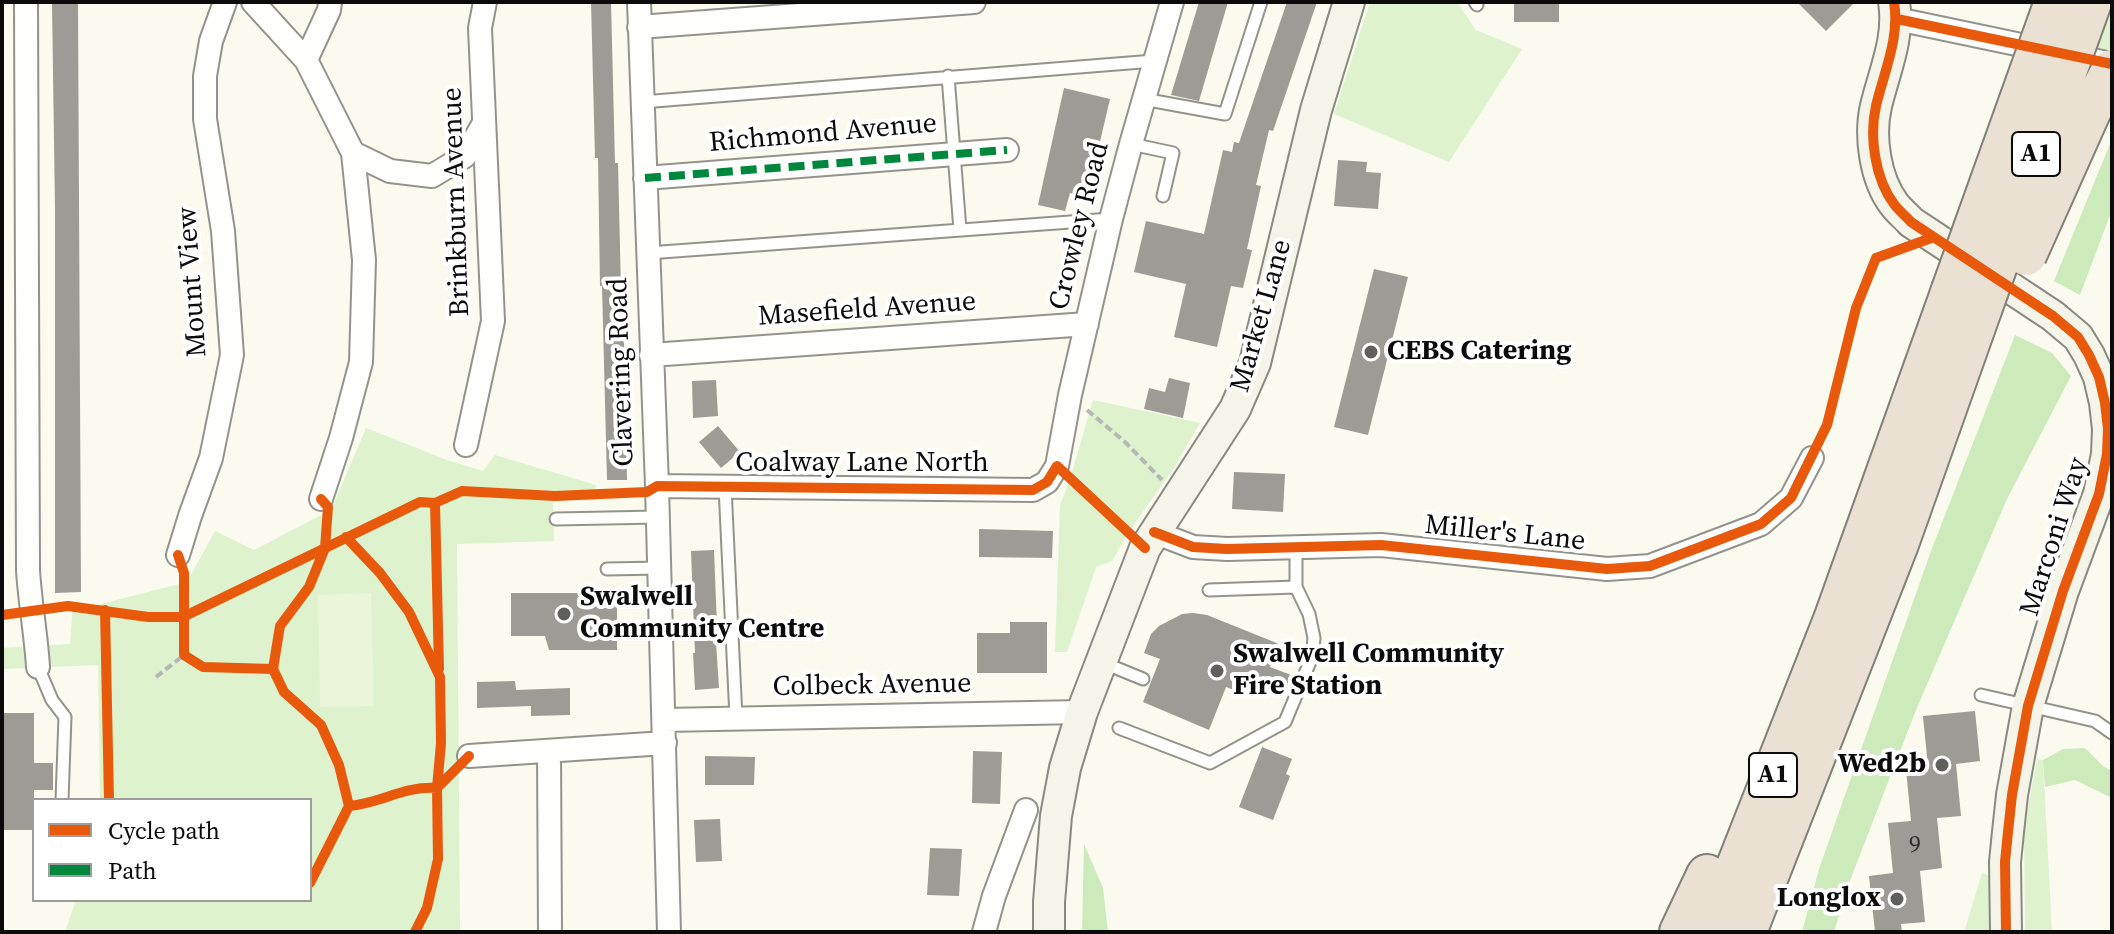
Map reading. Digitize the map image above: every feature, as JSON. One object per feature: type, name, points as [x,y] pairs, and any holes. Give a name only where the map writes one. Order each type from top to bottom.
[{"type":"highway","name":"A1","points":[[1978,306],[1971,236],[2024,2]]},
{"type":"highway","name":"A1","points":[[1971,236],[2055,2]]},
{"type":"highway","name":"A1","points":[[1746,932],[1918,491],[1978,306],[2091,2]]},
{"type":"highway","name":"A1","points":[[1711,932],[1835,617],[1978,306],[2048,203],[2112,70]]},
{"type":"highway","points":[[1680,932],[1770,730],[1835,617]]},
{"type":"highway","points":[[1776,932],[1838,738],[1854,657]]},
{"type":"street","points":[[26,2],[28,570],[38,667]]},
{"type":"street","name":"Mount View","points":[[178,555],[211,458],[232,355],[223,231],[205,119],[207,64],[211,41],[225,2]]},
{"type":"street","points":[[253,2],[306,60],[353,153],[364,260],[361,362],[321,499]]},
{"type":"street","points":[[306,60],[330,2]]},
{"type":"street","name":"Brinkburn Avenue","points":[[466,445],[493,321],[480,28],[485,2]]},
{"type":"street","name":"Clavering Road","points":[[639,2],[660,568],[669,932]]},
{"type":"street","points":[[639,27],[974,2]]},
{"type":"street","name":"Crowley Road","points":[[1057,466],[1070,395],[1111,219],[1172,2]]},
{"type":"street","name":"Market Lane","points":[[1049,932],[1056,816],[1065,768],[1082,712],[1145,548],[1235,409],[1255,363],[1316,110],[1349,2]]},
{"type":"street","points":[[1896,11],[2112,64]]},
{"type":"street","name":"Marconi Way","points":[[1896,11],[1892,51],[1875,108],[1873,126],[1880,172],[1893,204],[1911,222],[2053,316],[2078,337],[2089,355],[2108,402],[2107,454],[2099,494],[2063,591],[2028,706],[2012,795],[2005,862],[2006,932]]},
{"type":"street","points":[[353,153],[390,171],[432,176],[465,156],[484,123]]},
{"type":"street","name":"Richmond Avenue","points":[[645,178],[1007,150]]},
{"type":"street","name":"Masefield Avenue","points":[[651,355],[1087,324]]},
{"type":"street","name":"Miller's Lane","points":[[1154,532],[1193,547],[1381,545],[1607,569],[1650,566],[1761,524],[1791,498],[1812,458]]},
{"type":"street","name":"Coalway Lane North","points":[[657,486],[1033,490],[1047,482],[1057,466]]},
{"type":"street","name":"Colbeck Avenue","points":[[664,720],[1082,712]]},
{"type":"street","points":[[469,756],[665,743]]},
{"type":"street","points":[[549,751],[550,932]]},
{"type":"street","points":[[984,932],[1026,810]]},
{"type":"lane","points":[[1143,99],[1225,114],[1261,2]]},
{"type":"lane","points":[[642,102],[1154,61]]},
{"type":"lane","points":[[948,76],[960,230]]},
{"type":"lane","points":[[1131,144],[1173,153],[1163,196]]},
{"type":"lane","points":[[648,253],[1111,219]]},
{"type":"lane","points":[[725,487],[736,718]]},
{"type":"lane","points":[[556,519],[658,517]]},
{"type":"lane","points":[[1119,728],[1210,763],[1285,722],[1312,657],[1314,638],[1309,614],[1296,587],[1296,547]]},
{"type":"lane","points":[[607,569],[660,568]]},
{"type":"lane","points":[[1209,590],[1296,587]]},
{"type":"lane","points":[[1100,661],[1143,679]]},
{"type":"lane","points":[[38,667],[52,700],[65,717],[62,798]]},
{"type":"lane","points":[[1981,695],[2095,721],[2112,733]]},
{"type":"path","points":[[1070,395],[1125,442],[1178,496]]},
{"type":"path","points":[[156,677],[189,658],[184,642]]},
{"type":"green space","points":[[1370,2],[1457,2],[1476,30],[1522,49],[1449,162],[1334,114]]},
{"type":"green space","points":[[2109,2],[2112,2],[2112,45],[2063,133]]},
{"type":"green space","points":[[2112,139],[2112,210],[2080,295],[2054,281]]},
{"type":"green space","points":[[2015,335],[2052,353],[2071,376],[2007,499],[1916,710],[1846,891],[1834,932],[1802,932],[1819,869],[1931,551]]},
{"type":"green space","points":[[1093,400],[1200,423],[1112,561],[1096,567],[1067,652],[1055,652],[1060,505]]},
{"type":"green space","points":[[366,428],[483,471],[495,455],[596,485],[594,500],[553,501],[554,541],[457,544],[460,932],[65,932],[75,902],[312,902],[312,798],[100,798],[98,665],[2,669],[2,648],[70,644],[73,603],[97,605],[187,582],[215,531],[254,550],[331,510]]},
{"type":"green space","points":[[371,593],[374,706],[320,707],[318,595]]},
{"type":"green space","points":[[2085,748],[2112,771],[2112,798],[2075,780],[2045,787],[2043,760],[2063,749]]},
{"type":"green space","points":[[2037,759],[2043,760],[2052,932],[2025,932],[2024,829]]},
{"type":"green space","points":[[1084,844],[1103,888],[1108,932],[1082,932]]},
{"type":"green space","points":[[1982,873],[1993,877],[1991,932],[1964,932]]},
{"type":"building","points":[[591,2],[611,2],[627,480],[607,480]]},
{"type":"building","points":[[1199,2],[1228,2],[1199,101],[1171,95]]},
{"type":"building","points":[[1287,2],[1317,2],[1273,131],[1269,130],[1256,185],[1261,186],[1247,249],[1252,250],[1243,288],[1231,286],[1217,347],[1174,337],[1186,284],[1134,272],[1146,221],[1204,234],[1223,150],[1232,152],[1234,142],[1239,143]]},
{"type":"building","points":[[1514,2],[1559,2],[1559,22],[1514,22]]},
{"type":"building","points":[[1797,2],[1855,2],[1826,31]]},
{"type":"building","points":[[78,3],[81,592],[55,593],[52,4]]},
{"type":"building","points":[[1064,88],[1110,99],[1087,197],[1070,193],[1065,211],[1038,205]]},
{"type":"building","points":[[1338,160],[1367,162],[1366,172],[1381,173],[1378,209],[1334,206]]},
{"type":"building","name":"CEBS Catering","points":[[1374,269],[1408,277],[1368,435],[1334,427]]},
{"type":"building","points":[[1169,378],[1190,383],[1183,418],[1144,409],[1149,388],[1165,392]]},
{"type":"building","points":[[716,380],[718,416],[693,418],[692,381]]},
{"type":"building","points":[[718,426],[740,452],[721,468],[699,442]]},
{"type":"building","points":[[1234,472],[1285,474],[1283,512],[1232,509]]},
{"type":"building","points":[[979,529],[1053,531],[1052,558],[979,557]]},
{"type":"building","points":[[714,550],[719,688],[695,690],[691,551]]},
{"type":"building","name":"Swalwell Community Centre","points":[[511,593],[617,593],[617,650],[549,650],[545,636],[511,636]]},
{"type":"building","name":"Swalwell Community Fire Station","points":[[1182,614],[1207,615],[1279,644],[1270,667],[1291,675],[1282,698],[1259,689],[1255,698],[1226,687],[1209,730],[1143,702],[1160,659],[1144,653],[1151,634]]},
{"type":"building","points":[[1010,622],[1047,622],[1047,673],[977,673],[977,633],[1010,633]]},
{"type":"building","points":[[515,681],[516,690],[570,688],[570,715],[531,716],[531,706],[477,708],[477,682]]},
{"type":"building","points":[[1975,711],[1980,761],[1956,764],[1961,816],[1937,818],[1942,868],[1920,871],[1925,922],[1901,924],[1902,932],[1875,932],[1869,876],[1893,873],[1888,823],[1911,821],[1906,769],[1928,767],[1923,716]]},
{"type":"building","points":[[2,713],[34,713],[34,763],[53,763],[53,790],[34,790],[32,830],[2,830]]},
{"type":"building","points":[[1262,747],[1292,759],[1286,774],[1290,776],[1273,820],[1239,807]]},
{"type":"building","points":[[973,751],[1002,752],[1000,804],[972,803]]},
{"type":"building","points":[[705,756],[755,757],[754,785],[705,785]]},
{"type":"building","points":[[720,819],[722,861],[696,862],[694,820]]},
{"type":"building","points":[[930,848],[962,849],[959,896],[927,895]]},
{"type":"marked path","points":[[645,178],[1007,150]]},
{"type":"cycle path","points":[[1894,2],[1893,42],[1873,130],[1875,157],[1887,194],[1911,222],[2053,316],[2078,337],[2099,377],[2105,403],[2107,454],[2099,494],[2063,591],[2028,706],[2012,795],[2005,862],[2006,932]]},
{"type":"cycle path","points":[[1897,19],[2112,64]]},
{"type":"cycle path","points":[[1154,532],[1193,547],[1381,545],[1607,569],[1650,566],[1761,524],[1791,498],[1827,425],[1856,308],[1876,258],[1934,237]]},
{"type":"cycle path","points":[[2,615],[68,606],[148,617],[183,617],[420,502],[435,503],[462,491],[555,496],[647,492],[657,486],[1033,490],[1047,482],[1057,466],[1145,548]]},
{"type":"cycle path","points":[[312,879],[349,806],[339,765],[321,725],[284,692],[273,669],[280,626],[309,587],[325,548],[328,507],[321,499]]},
{"type":"cycle path","points":[[435,503],[439,669]]},
{"type":"cycle path","points":[[346,537],[380,573],[409,612],[440,677],[441,743],[437,788],[402,792],[349,806]]},
{"type":"cycle path","points":[[178,555],[184,573],[184,655],[203,667],[273,669]]},
{"type":"cycle path","points":[[105,610],[109,798]]},
{"type":"cycle path","points":[[415,932],[427,908],[438,859],[437,788],[469,756]]},
{"type":"place","name":"CEBS Catering","points":[[1371,352]]},
{"type":"place","name":"Swalwell Community Centre","points":[[564,614]]},
{"type":"place","name":"Swalwell Community Fire Station","points":[[1217,671]]},
{"type":"place","name":"Wed2b","points":[[1942,765]]},
{"type":"place","name":"Longlox","points":[[1897,899]]}]
